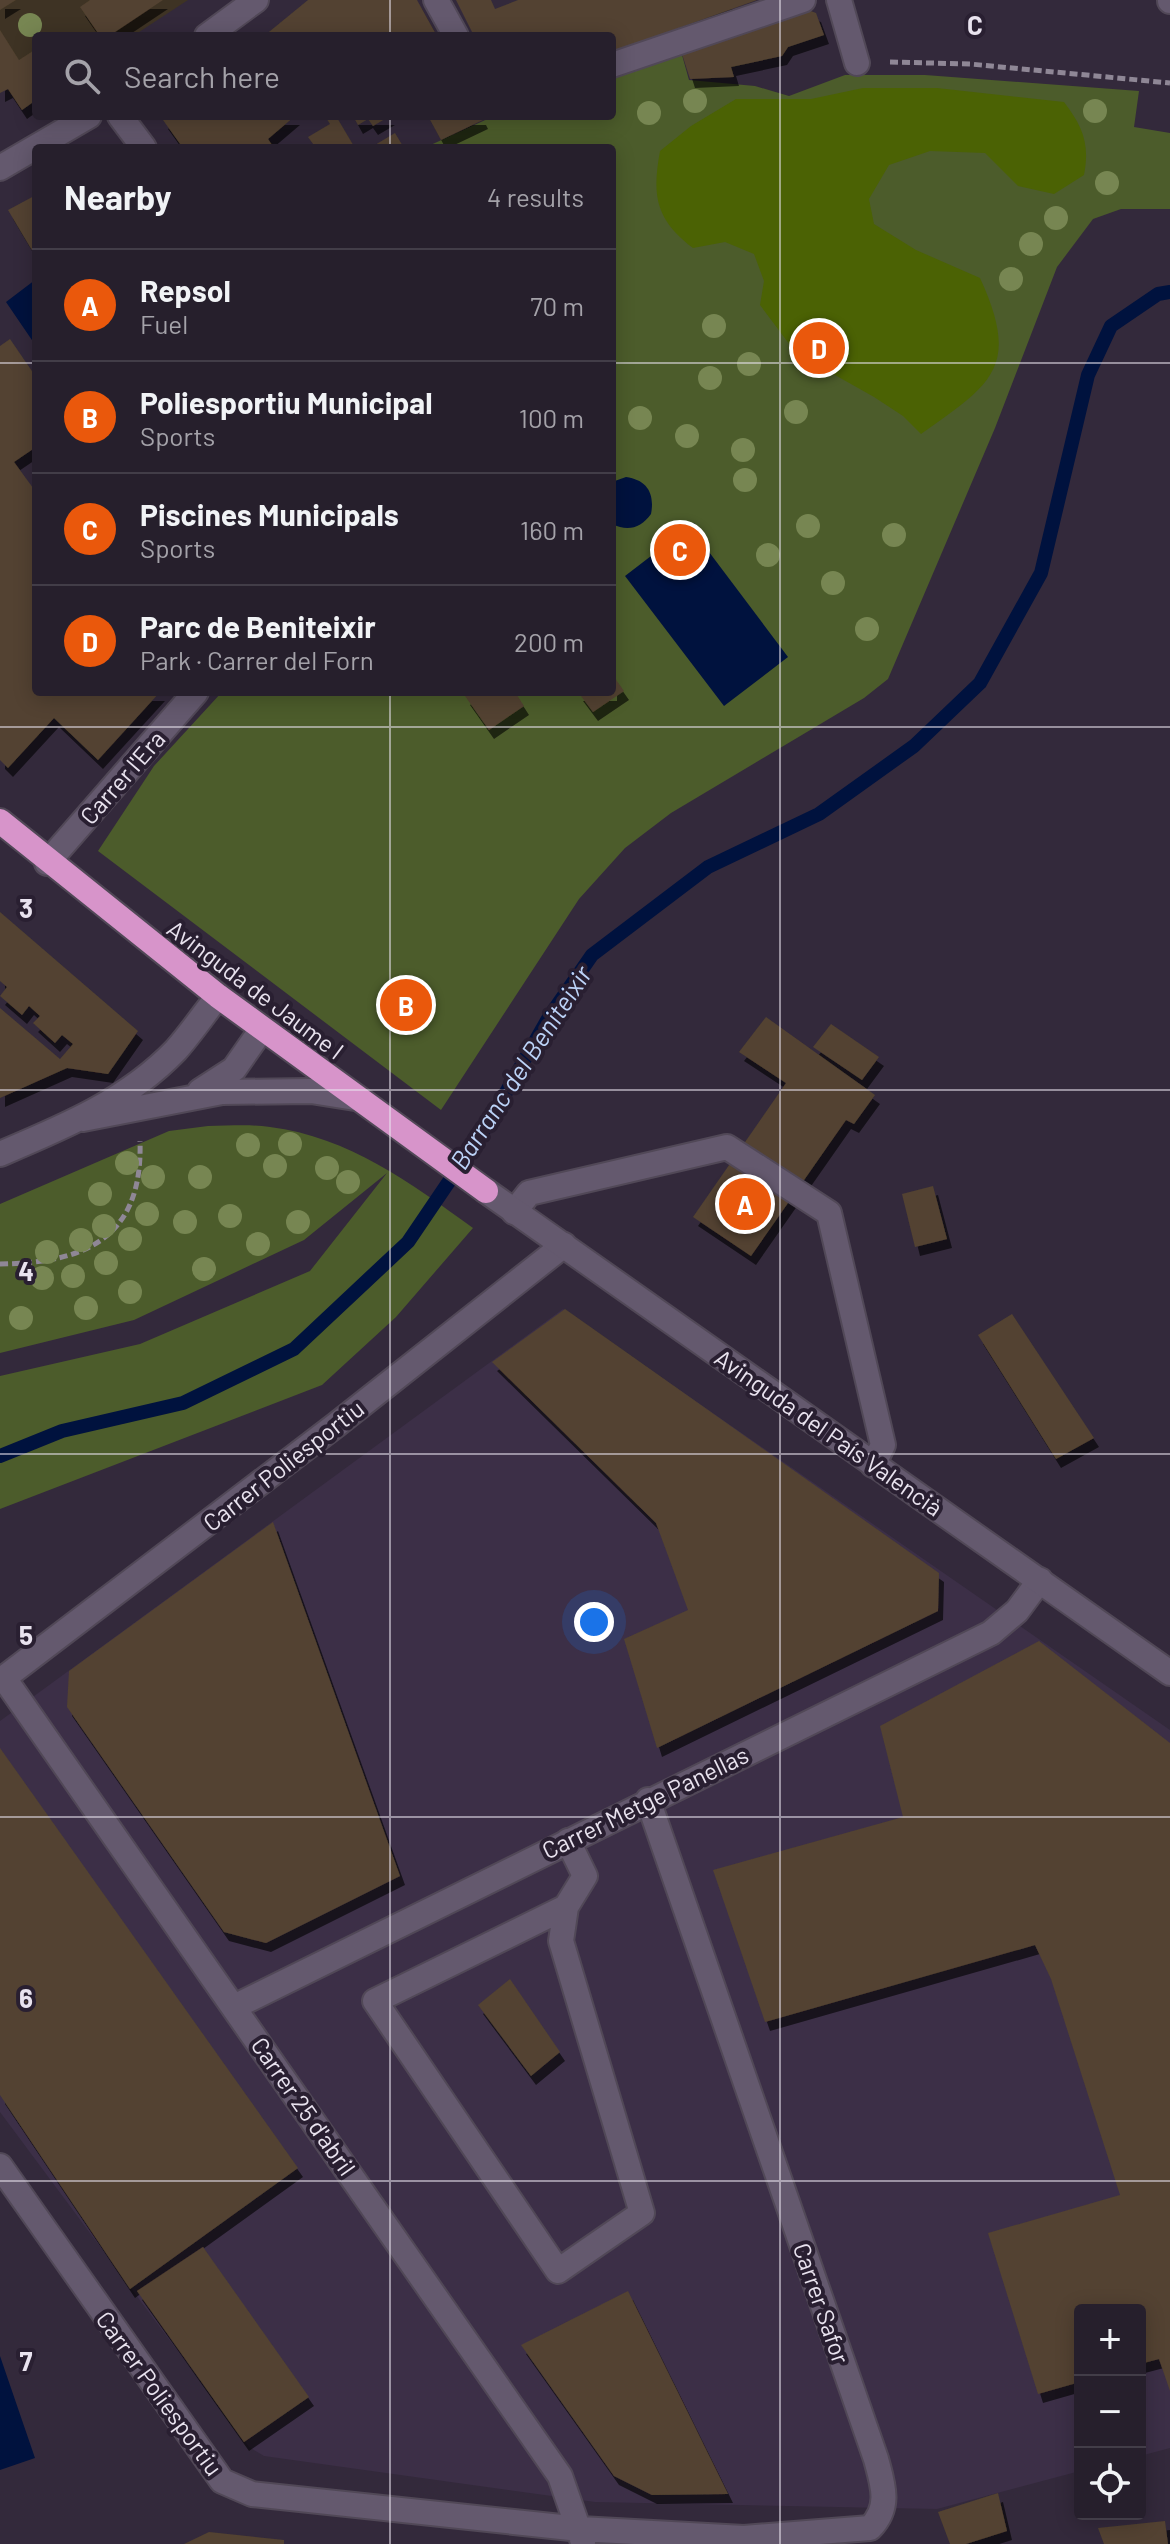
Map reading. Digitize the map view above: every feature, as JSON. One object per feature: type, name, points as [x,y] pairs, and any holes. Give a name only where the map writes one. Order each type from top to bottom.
[{"type":"highway","name":"Avinguda de Jaume I","points":[[0,821],[47,863],[218,996],[486,1191]]},
{"type":"street","points":[[212,32],[256,0]]},
{"type":"street","points":[[436,0],[454,32]]},
{"type":"street","points":[[616,64],[803,0]]},
{"type":"street","points":[[839,0],[857,63]]},
{"type":"street","points":[[41,144],[82,120]]},
{"type":"street","points":[[123,120],[141,144]]},
{"type":"street","points":[[0,168],[32,149]]},
{"type":"street","name":"Carrer l'Era","points":[[47,863],[193,696]]},
{"type":"street","points":[[0,1154],[83,1119],[117,1098],[175,1050],[218,996]]},
{"type":"street","points":[[187,1097],[234,1069],[262,1029]]},
{"type":"street","points":[[83,1119],[136,1111],[187,1097],[269,1090],[355,1098]]},
{"type":"street","points":[[514,1212],[529,1193],[727,1147],[829,1213],[883,1445],[873,1465]]},
{"type":"street","name":"Avinguda del País Valencià","points":[[486,1191],[1170,1673]]},
{"type":"street","name":"Carrer Poliesportiu","points":[[2,1679],[336,1425],[564,1245]]},
{"type":"street","name":"Carrer Metge Panellas","points":[[236,2006],[991,1633],[1017,1611],[1040,1580]]},
{"type":"street","name":"Carrer 25 d'abril","points":[[2,1679],[236,2006],[560,2476],[582,2536]]},
{"type":"street","name":"Carrer Safor","points":[[582,2536],[744,2538],[870,2528],[881,2517],[885,2493],[648,1800]]},
{"type":"street","points":[[566,1907],[375,2001],[558,2271],[642,2213],[561,1941],[566,1907],[585,1876],[568,1841]]},
{"type":"street","name":"Carrer Poliesportiu","points":[[0,2166],[222,2481],[252,2494],[582,2536]]},
{"type":"path","points":[[857,63],[970,64],[1170,83]]},
{"type":"path","points":[[0,1264],[51,1261],[81,1254],[109,1236],[126,1216],[135,1190],[140,1143],[136,1111]]},
{"type":"shaded area","points":[[0,0],[188,0],[139,32],[32,32],[32,82],[0,33]]},
{"type":"shaded area","points":[[563,1309],[1170,1730],[1170,2448],[1146,2454],[1146,2304],[1074,2304],[1074,2473],[937,2509],[595,2502],[264,2456],[249,2447],[0,2112],[0,1721]]},
{"type":"green space","points":[[682,55],[689,80],[755,86],[789,96],[845,75],[925,75],[1139,91],[1134,127],[1170,133],[1170,209],[1121,209],[1093,219],[1057,267],[995,428],[888,679],[864,698],[671,813],[625,848],[579,899],[441,1110],[98,851],[154,766],[218,696],[616,696],[616,144],[433,144],[485,120],[616,120],[616,76]]},
{"type":"green space","points":[[863,88],[937,88],[1064,102],[1080,128],[1085,145],[1084,175],[1054,194],[1018,186],[985,153],[930,151],[889,165],[869,199],[874,224],[916,250],[980,278],[998,333],[998,353],[992,371],[982,386],[921,434],[903,416],[874,397],[796,353],[760,305],[764,281],[754,254],[725,242],[693,248],[671,227],[659,205],[656,181],[660,151],[691,126],[736,99],[811,99]]},
{"type":"green space","points":[[247,1125],[299,1132],[353,1151],[402,1179],[473,1228],[396,1317],[322,1385],[0,1509],[0,1376],[140,1344],[310,1271],[387,1173],[304,1240],[134,1320],[0,1353],[0,1204],[169,1131]]},
{"type":"water","points":[[32,282],[32,340],[6,302]]},
{"type":"water","points":[[626,477],[639,481],[648,489],[652,500],[651,514],[643,523],[629,528],[616,525],[616,481]]},
{"type":"water","points":[[694,523],[704,536],[700,540],[788,657],[724,706],[625,576]]},
{"type":"water","points":[[0,2356],[35,2458],[0,2470]]},
{"type":"building","points":[[0,0],[16,0],[0,10]]},
{"type":"building","points":[[90,0],[163,0],[115,32],[97,32],[80,7]]},
{"type":"building","points":[[308,0],[417,0],[435,32],[269,32]]},
{"type":"building","points":[[456,0],[491,0],[495,9],[518,0],[757,0],[616,51],[616,32],[472,32]]},
{"type":"building","points":[[808,10],[816,13],[824,35],[788,47],[782,56],[731,67],[734,77],[690,79],[682,54]]},
{"type":"building","points":[[0,30],[19,60],[32,52],[32,103],[22,110],[8,89],[0,93]]},
{"type":"building","points":[[163,120],[290,120],[268,139],[271,144],[180,144]]},
{"type":"building","points":[[328,120],[338,120],[353,144],[313,144],[308,137],[330,124]]},
{"type":"building","points":[[369,120],[383,120],[373,126]]},
{"type":"building","points":[[430,120],[483,120],[441,140]]},
{"type":"building","points":[[395,133],[402,144],[377,144]]},
{"type":"building","points":[[32,197],[32,250],[8,210]]},
{"type":"building","points":[[10,339],[32,371],[32,450],[14,462],[32,487],[32,696],[156,696],[98,760],[54,718],[8,768],[0,760],[0,346]]},
{"type":"building","points":[[616,680],[624,691],[593,712],[581,696],[616,696]]},
{"type":"building","points":[[465,696],[518,696],[524,706],[489,730]]},
{"type":"building","points":[[0,912],[138,1031],[108,1074],[67,1068],[0,1098],[0,1008],[60,1059],[73,1044],[62,1035],[55,1043],[33,1023],[40,1016],[29,1006],[22,1015],[0,996],[7,987],[0,981]]},
{"type":"building","points":[[766,1017],[875,1095],[854,1124],[846,1120],[751,1256],[693,1217],[786,1083],[739,1052]]},
{"type":"building","points":[[831,1024],[879,1057],[862,1080],[813,1047]]},
{"type":"building","points":[[933,1186],[947,1239],[915,1247],[902,1194]]},
{"type":"building","points":[[565,1309],[939,1573],[938,1611],[657,1748],[624,1639],[688,1610],[656,1523],[492,1362]]},
{"type":"building","points":[[1012,1314],[1094,1438],[1056,1459],[978,1335]]},
{"type":"building","points":[[273,1522],[400,1876],[266,1943],[224,1932],[67,1707],[69,1671]]},
{"type":"building","points":[[1039,1641],[1170,1743],[1170,2391],[1159,2359],[1146,2362],[1146,2304],[1074,2304],[1074,2384],[1038,2394],[988,2233],[1120,2195],[1051,1979],[1035,1945],[765,2022],[713,1870],[903,1817],[880,1726]]},
{"type":"building","points":[[0,1748],[298,2168],[130,2289],[0,2095]]},
{"type":"building","points":[[510,1979],[560,2052],[531,2076],[478,2005]]},
{"type":"building","points":[[203,2247],[309,2397],[244,2442],[137,2291]]},
{"type":"building","points":[[628,2291],[728,2494],[652,2495],[614,2476],[521,2345]]},
{"type":"building","points":[[998,2493],[1007,2531],[966,2544],[950,2544],[938,2512]]},
{"type":"building","points":[[1165,2521],[1168,2544],[1104,2544],[1098,2528]]},
{"type":"building","points":[[209,2532],[284,2540],[284,2544],[184,2544]]},
{"type":"waterway","name":"Barranc del Beniteixir","points":[[0,1456],[62,1431],[183,1403],[294,1349],[408,1242],[488,1124],[549,1017],[592,955],[708,867],[819,814],[914,746],[980,683],[1041,573],[1088,375],[1111,326],[1158,294],[1170,292]]},
{"type":"place","name":"Parc de Beniteixir","points":[[819,348]]},
{"type":"place","name":"Piscines Municipals","points":[[680,550]]},
{"type":"place","name":"Poliesportiu Municipal","points":[[406,1005]]},
{"type":"place","name":"Repsol","points":[[745,1204]]}]
